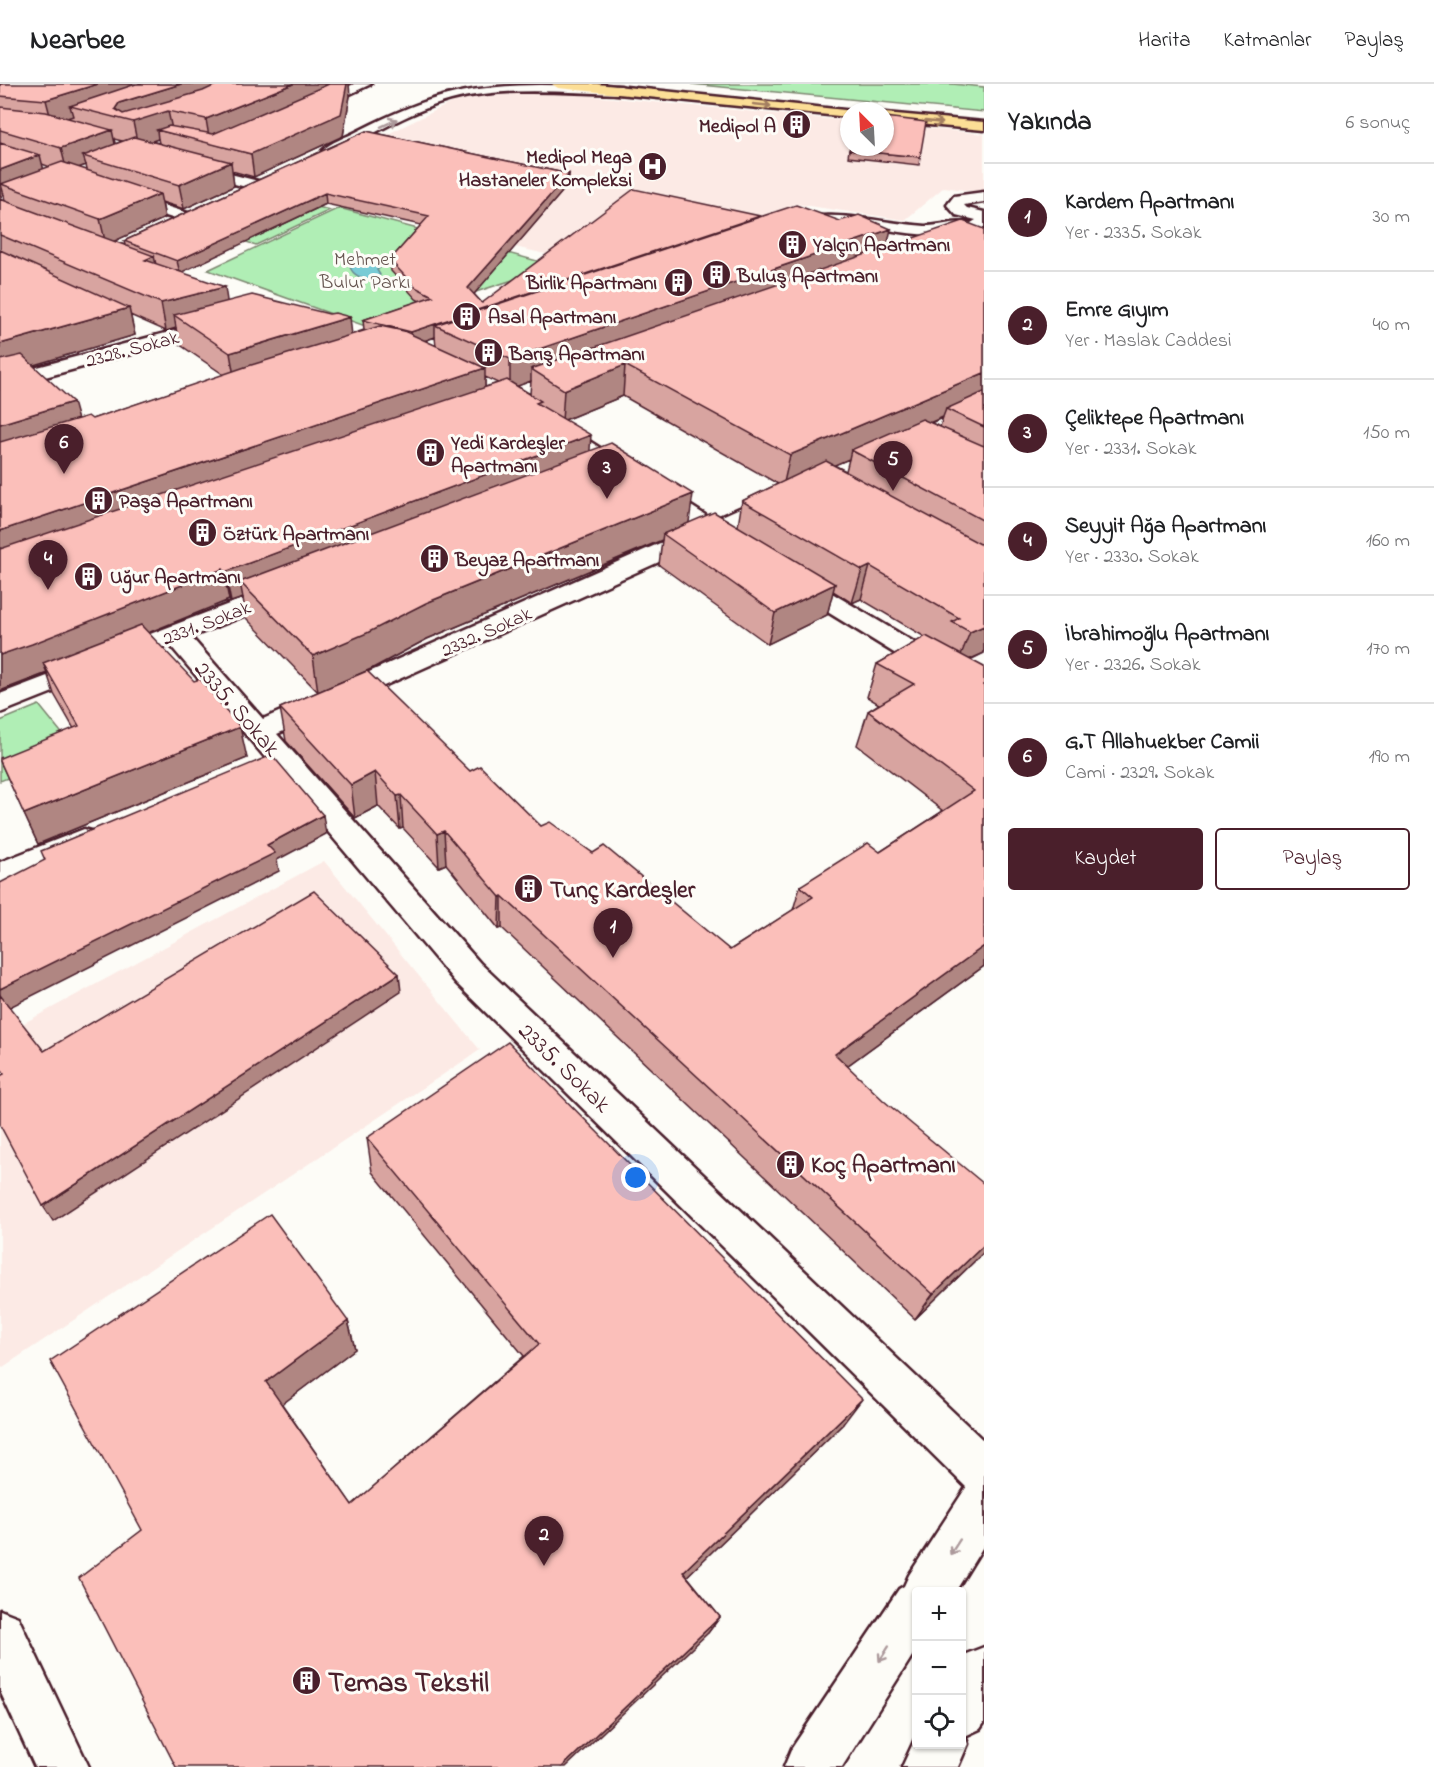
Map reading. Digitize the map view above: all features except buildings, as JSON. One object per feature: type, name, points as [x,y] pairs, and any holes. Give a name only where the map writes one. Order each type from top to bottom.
[{"type":"main road","points":[[558,84],[840,112]]},
{"type":"main road","points":[[894,118],[984,126]]},
{"type":"street","points":[[299,112],[365,84]]},
{"type":"street","points":[[312,159],[436,101],[460,94],[540,90],[621,90]]},
{"type":"street","points":[[180,165],[257,185]]},
{"type":"street","points":[[236,194],[274,177]]},
{"type":"street","points":[[109,193],[190,215],[165,226]]},
{"type":"street","points":[[983,221],[962,212],[955,205],[960,199],[984,197]]},
{"type":"street","points":[[767,231],[800,220],[824,217],[928,231],[983,221]]},
{"type":"street","points":[[919,253],[941,245],[983,221]]},
{"type":"street","points":[[928,231],[941,245]]},
{"type":"street","name":"2328. Sokak","points":[[4,378],[242,319]]},
{"type":"street","points":[[143,330],[163,339]]},
{"type":"street","points":[[537,416],[753,556]]},
{"type":"street","name":"2332. Sokak","points":[[249,771],[271,744],[712,531],[902,444]]},
{"type":"street","points":[[581,477],[614,465]]},
{"type":"street","points":[[820,481],[841,493]]},
{"type":"street","points":[[773,568],[984,696]]},
{"type":"street","name":"2331. Sokak","points":[[0,704],[306,583]]},
{"type":"street","name":"2335. Sokak","points":[[174,634],[468,973],[984,1473]]},
{"type":"street","points":[[956,680],[984,662]]},
{"type":"street","points":[[0,875],[108,829]]},
{"type":"street","points":[[929,1587],[984,1503]]},
{"type":"street","points":[[811,1767],[912,1612]]},
{"type":"street","points":[[0,1635],[62,1767]]},
{"type":"street","points":[[966,1704],[984,1672]]},
{"type":"street","points":[[929,1767],[939,1749]]},
{"type":"shaded area","name":"Medipol Mega Hastaneler Kompleksi","points":[[551,92],[840,120],[840,156],[894,156],[894,125],[984,134],[984,193],[944,187],[905,220],[795,204],[763,219],[580,262],[272,191],[463,97]]},
{"type":"shaded area","points":[[324,861],[480,1050],[0,1369],[0,1036]]},
{"type":"green space","points":[[691,84],[952,84],[984,87],[984,112]]},
{"type":"green space","points":[[259,193],[330,210],[256,245],[191,225]]},
{"type":"green space","name":"Mehmet Bulur Parkı","points":[[339,208],[556,266],[368,327],[208,270]]},
{"type":"green space","points":[[39,705],[77,752],[0,781],[0,721]]},
{"type":"water","points":[[362,259],[382,259],[386,263],[377,270],[380,275],[375,280],[357,275],[350,267]]},
{"type":"place","name":"Medipol A","points":[[797,125]]},
{"type":"place","name":"Medipol Mega Hastaneler Kompleksi","points":[[653,167]]},
{"type":"place","name":"Yalçın Apartmanı","points":[[792,244]]},
{"type":"place","name":"Buluş Apartmanı","points":[[716,275]]},
{"type":"place","name":"Birlik Apartmanı","points":[[678,282]]},
{"type":"place","name":"Asal Apartmanı","points":[[467,316]]},
{"type":"place","name":"Barış Apartmanı","points":[[488,353]]},
{"type":"place","name":"Yedi Kardeşler Apartmanı","points":[[430,453]]},
{"type":"place","name":"G.T Allahuekber Camii","points":[[64,474]]},
{"type":"place","name":"İbrahimoğlu Apartmanı","points":[[893,491]]},
{"type":"place","name":"Çeliktepe Apartmanı","points":[[607,499]]},
{"type":"place","name":"Paşa Apartmanı","points":[[98,500]]},
{"type":"place","name":"Öztürk Apartmanı","points":[[202,533]]},
{"type":"place","name":"Beyaz Apartmanı","points":[[434,559]]},
{"type":"place","name":"Uğur Apartmanı","points":[[89,576]]},
{"type":"place","name":"Seyyit Ağa Apartmanı","points":[[48,590]]},
{"type":"place","name":"Tunç Kardeşler","points":[[529,889]]},
{"type":"place","name":"Kardem Apartmanı","points":[[613,958]]},
{"type":"place","name":"Koç Apartmanı","points":[[790,1164]]},
{"type":"place","name":"Emre Gıyım","points":[[544,1566]]},
{"type":"place","name":"Temas Tekstil","points":[[307,1681]]}]
